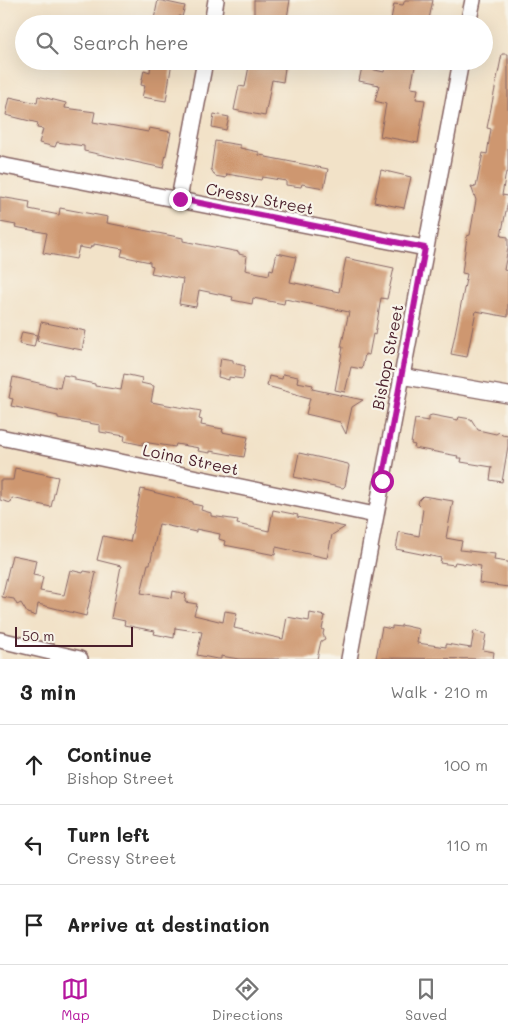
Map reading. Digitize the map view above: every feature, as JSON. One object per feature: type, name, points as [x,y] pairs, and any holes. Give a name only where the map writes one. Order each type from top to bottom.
[{"type":"street","points":[[214,15],[216,0]]},
{"type":"street","points":[[470,15],[473,0]]},
{"type":"street","points":[[180,199],[203,70]]},
{"type":"street","name":"Bishop Street","points":[[349,659],[459,70]]},
{"type":"street","name":"Cressy Street","points":[[0,165],[425,248]]},
{"type":"street","points":[[401,376],[508,395]]},
{"type":"street","name":"Loina Street","points":[[0,437],[375,515]]},
{"type":"street","points":[[0,640],[80,659]]},
{"type":"building","points":[[158,0],[185,6],[183,15],[155,15]]},
{"type":"building","points":[[254,0],[290,0],[288,15],[254,15]]},
{"type":"building","points":[[405,0],[433,0],[430,15],[392,15],[394,4],[403,5]]},
{"type":"building","points":[[502,54],[508,54],[508,172],[506,172],[502,195],[508,196],[508,201],[501,236],[508,237],[504,270],[508,271],[508,317],[476,311],[467,357],[451,354],[467,274],[462,273],[467,236],[470,235],[476,200],[471,186],[476,187],[483,153],[487,154],[491,129],[487,128]]},
{"type":"building","points":[[144,70],[150,72],[150,70],[171,70],[166,101],[142,97],[145,86],[141,85]]},
{"type":"building","points":[[248,70],[285,70],[283,82],[272,80],[265,116],[234,110],[239,86],[245,87]]},
{"type":"building","points":[[361,70],[384,72],[384,70],[414,70],[411,88],[418,89],[416,99],[425,100],[418,143],[380,136],[386,104],[375,101],[379,85],[359,81]]},
{"type":"building","points":[[38,96],[66,103],[65,108],[95,112],[93,122],[148,132],[149,128],[171,132],[163,168],[84,151],[84,146],[57,142],[55,147],[39,143],[43,129],[37,128],[38,123],[6,115],[10,97],[37,103]]},
{"type":"building","points":[[214,114],[229,117],[226,130],[212,127]]},
{"type":"building","points":[[215,141],[240,145],[240,148],[259,152],[259,155],[266,157],[328,169],[324,188],[302,184],[301,187],[286,185],[286,181],[262,177],[261,180],[227,174],[226,178],[215,176],[211,169]]},
{"type":"building","points":[[381,170],[411,177],[404,208],[374,202]]},
{"type":"building","points":[[0,197],[30,202],[29,209],[59,215],[60,208],[108,217],[107,223],[183,238],[183,241],[239,252],[239,254],[247,256],[245,270],[269,275],[270,269],[273,270],[277,253],[296,257],[290,282],[339,292],[346,258],[394,268],[387,299],[381,298],[375,335],[373,334],[369,355],[365,354],[362,369],[351,367],[345,392],[335,390],[343,347],[341,347],[349,312],[285,299],[284,304],[253,298],[252,304],[232,300],[233,297],[199,290],[196,307],[179,304],[183,279],[151,273],[153,266],[150,265],[150,262],[121,256],[123,249],[94,244],[90,249],[79,247],[76,259],[43,253],[47,233],[0,222]]},
{"type":"building","points":[[41,322],[86,331],[82,350],[37,341]]},
{"type":"building","points":[[22,332],[37,335],[34,347],[19,344]]},
{"type":"building","points":[[221,358],[233,360],[233,363],[245,366],[243,379],[229,377],[229,380],[218,377]]},
{"type":"building","points":[[124,374],[142,378],[141,383],[154,386],[151,402],[201,411],[199,419],[202,420],[201,425],[223,429],[222,432],[248,437],[244,457],[210,451],[210,453],[198,451],[199,448],[176,444],[175,447],[143,442],[143,445],[124,441],[125,436],[100,432],[100,425],[58,418],[58,416],[11,406],[13,399],[9,398],[13,377],[60,388],[63,375],[75,377],[75,380],[95,384],[95,386],[121,390]]},
{"type":"building","points":[[283,374],[298,377],[297,382],[313,385],[312,389],[363,400],[352,407],[346,434],[340,422],[306,414],[310,398],[267,386],[269,376],[282,379]]},
{"type":"building","points":[[429,416],[458,420],[459,417],[471,419],[478,430],[496,434],[499,432],[502,435],[508,436],[502,482],[490,480],[492,467],[461,462],[462,458],[457,458],[458,456],[414,448],[415,445],[411,444],[415,419],[429,421]]},
{"type":"building","points":[[299,453],[348,464],[345,486],[343,488],[294,477]]},
{"type":"building","points":[[15,468],[58,477],[51,507],[12,498],[11,503],[0,500],[0,480],[13,480]]},
{"type":"building","points":[[141,489],[193,502],[193,504],[202,506],[201,510],[211,513],[211,516],[238,520],[237,524],[269,531],[273,510],[345,527],[332,535],[327,558],[276,547],[275,555],[224,545],[225,541],[219,539],[220,534],[196,529],[196,532],[159,524],[141,593],[172,598],[173,591],[186,594],[185,602],[197,604],[194,615],[223,622],[225,611],[237,613],[234,628],[283,639],[287,617],[309,621],[310,613],[325,616],[322,629],[324,630],[325,639],[321,641],[317,659],[239,659],[221,656],[221,659],[217,659],[197,655],[202,632],[175,628],[174,638],[154,634],[155,631],[124,625],[125,621],[111,618],[121,566],[97,560],[103,536],[130,542]]},
{"type":"building","points":[[423,496],[453,501],[446,538],[462,541],[460,550],[495,554],[494,560],[508,562],[508,587],[479,583],[481,566],[455,562],[454,565],[440,563],[441,558],[396,549],[399,532],[419,536],[423,509],[418,504]]},
{"type":"building","points":[[12,555],[36,560],[33,575],[43,577],[40,591],[64,595],[70,570],[96,573],[86,616],[38,604],[36,616],[27,613],[21,603],[17,605],[14,599],[2,597]]},
{"type":"building","points":[[401,625],[419,629],[417,643],[446,647],[446,644],[471,648],[474,631],[486,634],[483,650],[494,652],[493,659],[376,658],[382,627],[392,629],[392,626],[401,627]]},
{"type":"route","points":[[180,199],[425,248],[382,481]]}]
